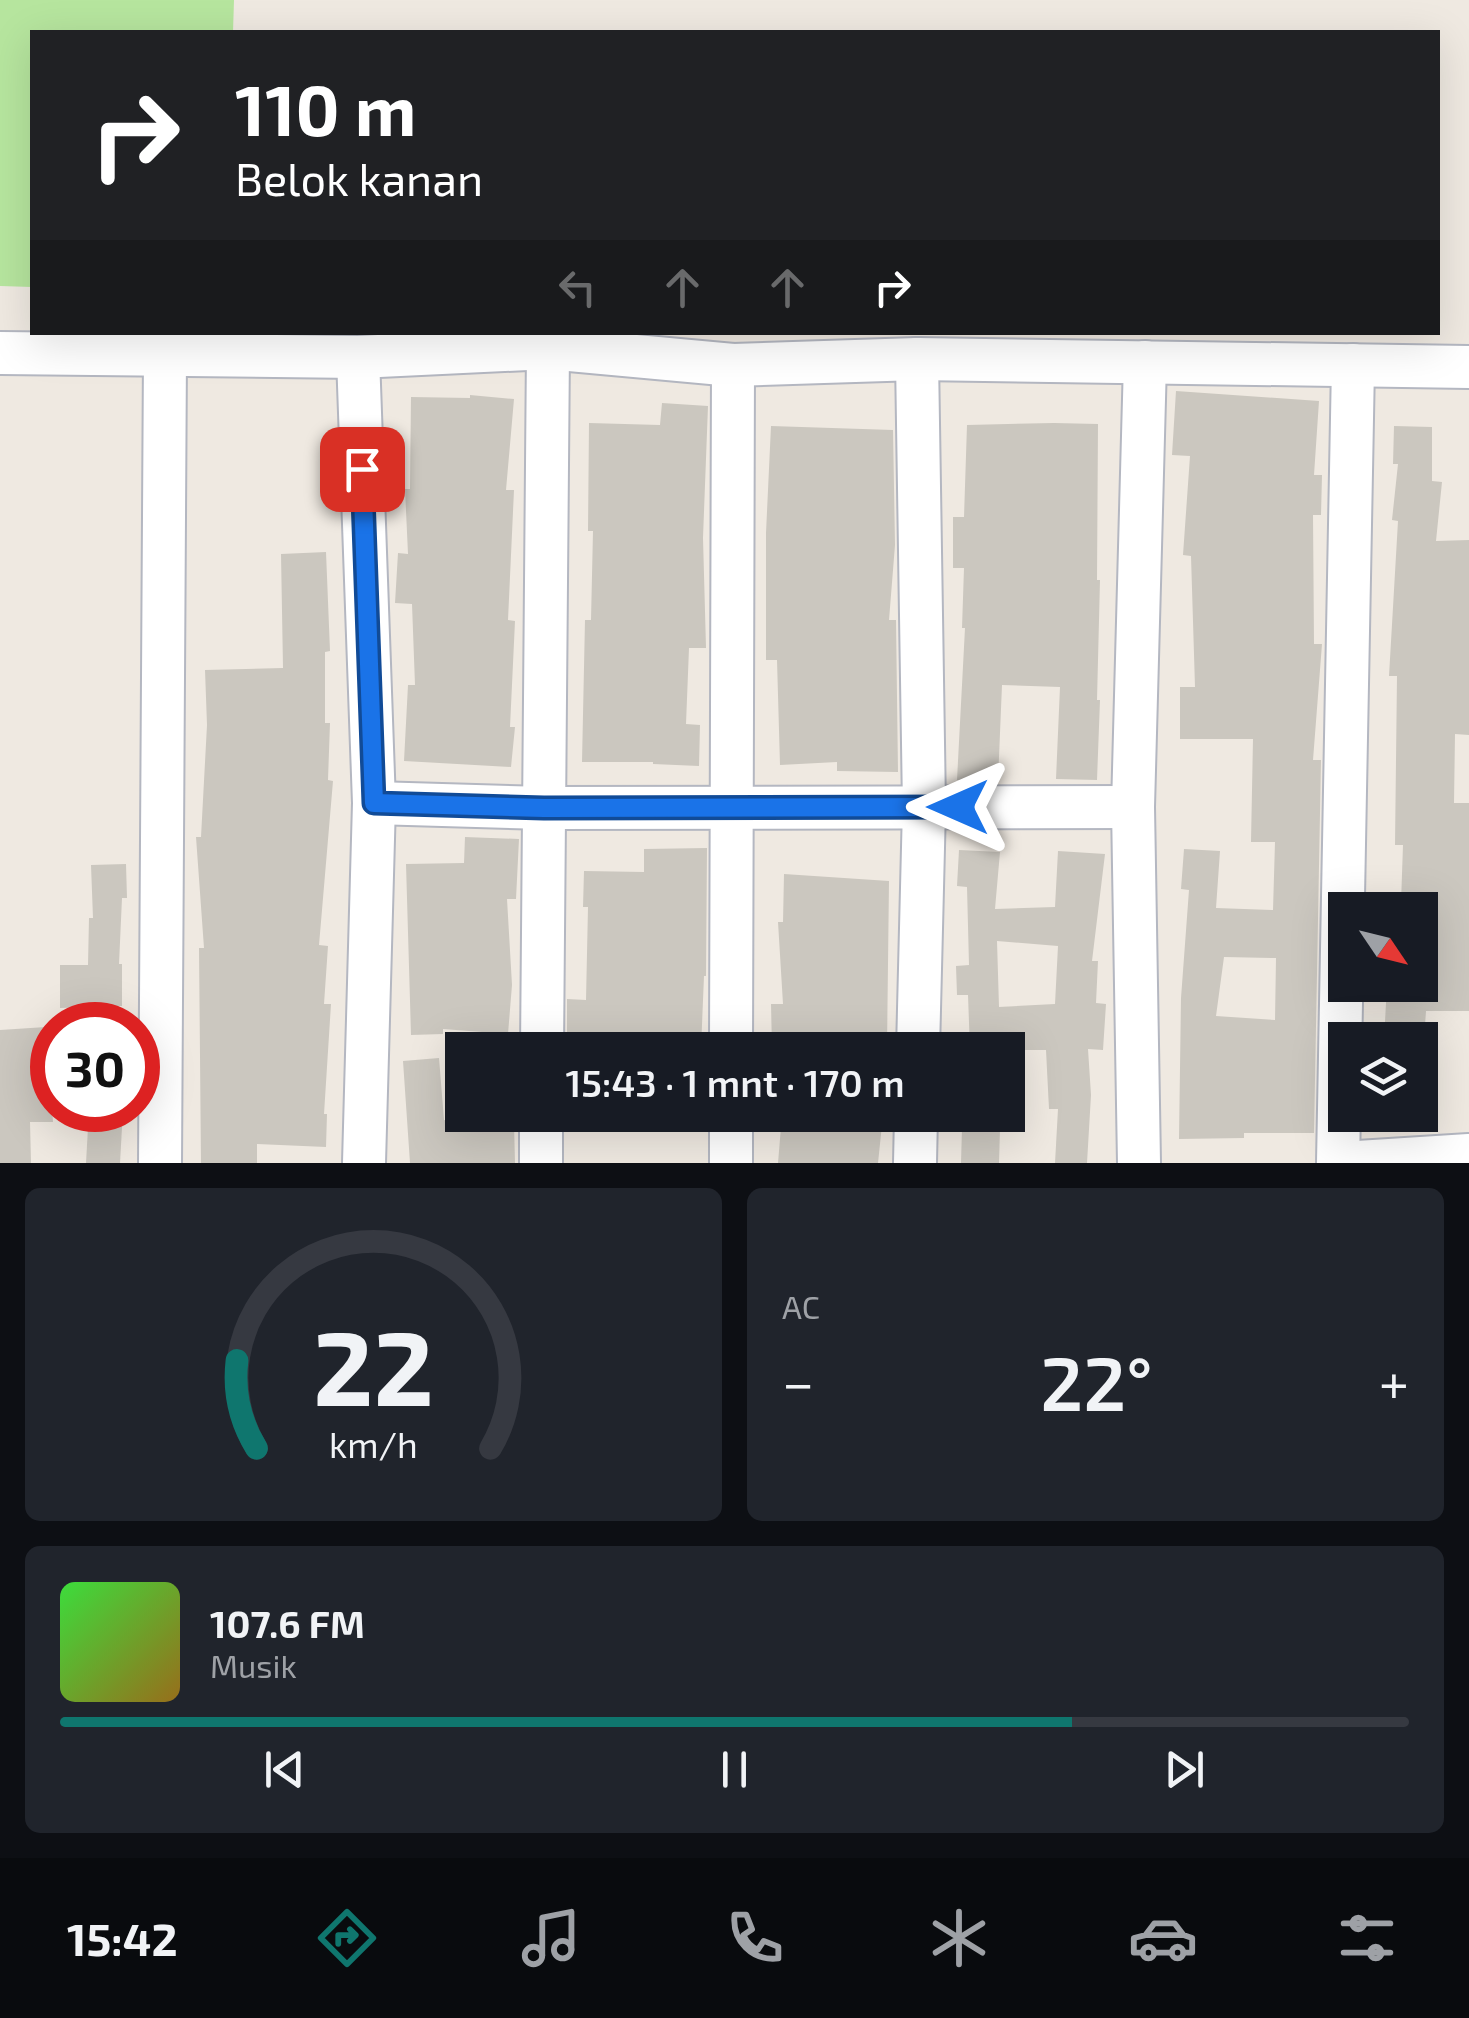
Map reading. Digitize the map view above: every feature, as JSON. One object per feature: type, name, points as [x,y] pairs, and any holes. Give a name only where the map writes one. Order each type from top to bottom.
[{"type":"street","points":[[542,1032],[548,348]]},
{"type":"street","points":[[0,353],[358,357],[548,348],[733,365],[917,359],[1469,366]]},
{"type":"street","points":[[160,1163],[165,355]]},
{"type":"street","points":[[358,357],[374,803],[364,1163]]},
{"type":"street","points":[[917,359],[924,807],[918,1032]]},
{"type":"street","points":[[1138,1163],[1132,807],[1145,362]]},
{"type":"street","points":[[732,1032],[733,365]]},
{"type":"street","points":[[1353,365],[1340,1163],[1469,1154]]},
{"type":"street","points":[[374,803],[544,808],[1132,807]]},
{"type":"street","points":[[541,1132],[541,1163]]},
{"type":"street","points":[[730,1163],[731,1132]]},
{"type":"street","points":[[915,1163],[916,1132]]},
{"type":"green space","points":[[0,0],[234,0],[233,30],[30,30],[30,287],[0,286]]},
{"type":"building","points":[[1176,391],[1319,401],[1314,475],[1322,475],[1321,515],[1313,515],[1314,644],[1322,644],[1313,760],[1321,760],[1314,1133],[1244,1133],[1244,1138],[1179,1139],[1181,998],[1189,890],[1181,889],[1184,849],[1220,851],[1216,908],[1273,910],[1275,842],[1251,842],[1253,739],[1180,739],[1180,687],[1195,687],[1191,556],[1183,555],[1190,456],[1172,455]],"holes":[[[1224,957],[1276,958],[1275,1020],[1216,1016]]]},
{"type":"building","points":[[470,395],[514,399],[506,490],[514,490],[508,620],[515,621],[511,767],[404,761],[408,685],[415,685],[412,604],[395,603],[398,553],[408,554],[405,489],[410,489],[411,397]]},
{"type":"building","points":[[662,403],[708,406],[703,538],[706,648],[689,648],[686,724],[700,725],[699,766],[582,762],[585,620],[591,620],[593,531],[588,531],[589,423],[660,425]]},
{"type":"building","points":[[1098,424],[1097,780],[1056,779],[1060,687],[1002,685],[998,781],[957,780],[965,628],[964,568],[953,568],[953,517],[964,517],[967,425]]},
{"type":"building","points":[[771,426],[893,430],[895,545],[889,620],[896,620],[898,772],[837,771],[837,762],[780,765],[777,660],[766,660]]},
{"type":"building","points":[[1394,426],[1432,427],[1432,481],[1442,482],[1436,541],[1469,540],[1469,735],[1455,734],[1454,803],[1469,803],[1469,1011],[1426,1011],[1425,1022],[1385,1022],[1386,1002],[1438,1002],[1438,892],[1401,892],[1403,845],[1395,845],[1397,676],[1389,676],[1398,521],[1392,520],[1398,464],[1393,464]]},
{"type":"building","points":[[326,552],[330,651],[325,652],[325,723],[330,723],[328,780],[333,781],[319,945],[328,946],[324,1004],[331,1004],[324,1114],[326,1147],[257,1144],[257,1163],[201,1163],[199,948],[204,948],[196,837],[201,837],[207,725],[205,670],[283,668],[281,554]]},
{"type":"building","points":[[465,837],[519,839],[516,899],[507,899],[512,985],[508,1032],[443,1029],[443,1034],[411,1035],[406,864],[464,863]]},
{"type":"building","points":[[707,848],[702,1032],[567,1032],[567,999],[586,1000],[588,907],[583,907],[584,871],[644,872],[644,849]]},
{"type":"building","points":[[959,850],[1000,852],[995,909],[1055,907],[1058,851],[1105,854],[1092,961],[1098,961],[1096,1003],[1106,1004],[1103,1050],[1088,1049],[1091,1095],[1087,1163],[1055,1163],[1058,1109],[1049,1109],[1046,1050],[1025,1050],[1025,1032],[969,1032],[968,995],[957,995],[956,966],[969,965],[967,887],[957,886]],"holes":[[[997,941],[1058,946],[1055,1004],[999,1007]]]},
{"type":"building","points":[[126,864],[127,898],[122,898],[119,964],[122,1002],[60,1002],[60,965],[88,965],[89,918],[93,918],[91,865]]},
{"type":"building","points":[[784,874],[889,881],[887,1032],[772,1032],[771,1004],[783,1004],[778,922],[783,922]]},
{"type":"building","points":[[30,1028],[31,1163],[0,1163],[0,1030]]},
{"type":"building","points":[[439,1058],[445,1132],[514,1132],[515,1163],[410,1163],[403,1061]]},
{"type":"building","points":[[88,1132],[122,1132],[120,1163],[86,1163]]},
{"type":"building","points":[[781,1132],[881,1132],[878,1163],[778,1163]]},
{"type":"building","points":[[962,1132],[1000,1132],[999,1163],[961,1163]]},
{"type":"route","points":[[362,469],[374,803],[544,808],[958,807]]}]
